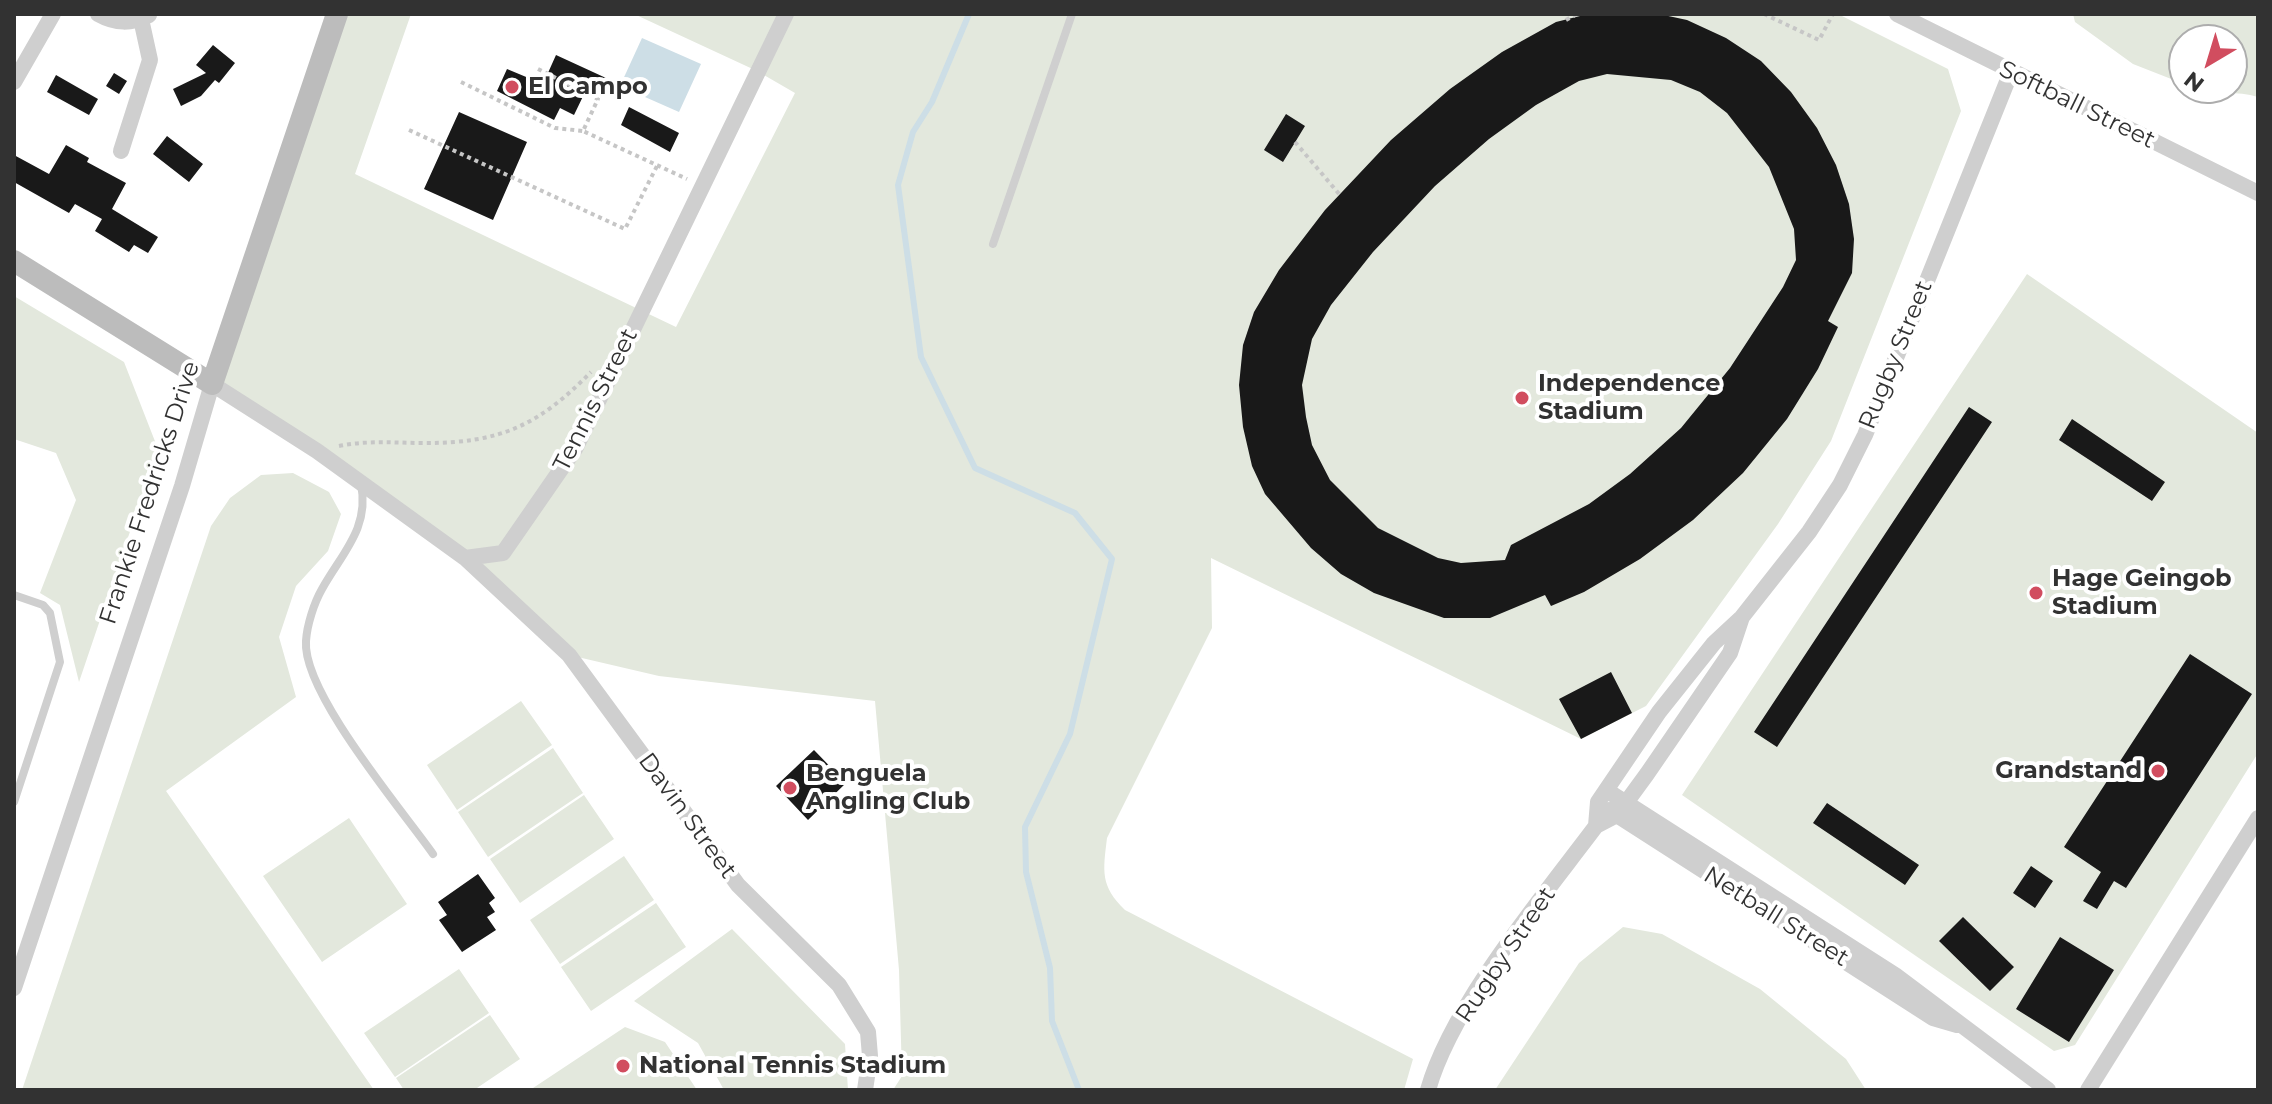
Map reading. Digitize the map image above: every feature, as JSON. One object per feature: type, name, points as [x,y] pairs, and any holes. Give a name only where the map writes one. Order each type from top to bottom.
[{"type":"street","points":[[14,82],[53,14]]},
{"type":"street","points":[[98,14],[112,22],[146,16],[150,60],[121,151]]},
{"type":"street","name":"Frankie Fredricks Drive","points":[[14,988],[337,14]]},
{"type":"street","name":"Tennis Street","points":[[465,558],[503,553],[575,449],[700,185],[786,14]]},
{"type":"street","name":"Softball Street","points":[[1897,14],[2258,193]]},
{"type":"street","name":"Rugby Street","points":[[1596,826],[1602,796],[1659,712],[1714,643],[1742,617],[1809,532],[1840,485],[1865,435],[2011,72]]},
{"type":"street","points":[[14,261],[317,451],[465,558]]},
{"type":"street","name":"Davin Street","points":[[465,558],[569,655],[738,885],[839,985],[868,1032],[870,1056],[865,1090]]},
{"type":"street","name":"Rugby Street","points":[[1428,1090],[1459,1022],[1503,951],[1596,826],[1622,809],[1718,671],[1739,636],[1742,617]]},
{"type":"street","name":"Netball Street","points":[[1602,796],[1933,1018],[1957,1025],[2048,1090]]},
{"type":"street","points":[[2088,1090],[2258,818]]},
{"type":"lane","points":[[993,244],[1072,14]]},
{"type":"lane","points":[[361,483],[365,505],[359,531],[321,591],[305,643],[311,668],[326,704],[433,854]]},
{"type":"lane","points":[[14,595],[43,605],[50,613],[60,662],[14,802]]},
{"type":"path","points":[[1566,20],[1577,14]]},
{"type":"path","points":[[1764,14],[1819,40],[1833,14]]},
{"type":"path","points":[[538,69],[598,99],[583,131]]},
{"type":"path","points":[[461,82],[555,128],[583,131],[700,185]]},
{"type":"path","points":[[409,130],[625,229],[657,166]]},
{"type":"path","points":[[1295,142],[1340,195]]},
{"type":"path","points":[[317,451],[365,440],[487,440],[543,416],[599,363]]},
{"type":"shaded area","points":[[337,14],[411,14],[355,174],[676,327],[795,93],[757,71],[634,14],[1838,14],[1948,69],[1961,111],[1831,441],[1778,524],[1646,706],[1581,739],[1211,558],[1212,628],[1107,838],[1104,869],[1107,885],[1125,910],[1413,1059],[1404,1090],[893,1090],[902,1076],[899,970],[875,701],[659,676],[569,655],[465,558],[212,384]]},
{"type":"shaded area","points":[[2073,14],[2258,14],[2258,97],[2248,95],[2248,24],[2168,24],[2168,78],[2133,64],[2075,22]]},
{"type":"shaded area","points":[[642,38],[701,64],[679,112],[620,86]]},
{"type":"shaded area","name":"Hage Geingob Stadium","points":[[2027,274],[2258,433],[2258,753],[2075,1045],[2054,1051],[1682,795]]},
{"type":"shaded area","points":[[14,296],[124,362],[158,449],[79,682],[60,605],[40,593],[76,500],[56,453],[14,439]]},
{"type":"shaded area","points":[[293,473],[329,492],[341,514],[328,551],[296,586],[279,637],[296,697],[166,791],[374,1090],[22,1090],[211,526],[230,498],[261,475]]},
{"type":"shaded area","points":[[521,701],[552,745],[457,810],[427,765]]},
{"type":"shaded area","points":[[553,748],[583,793],[488,857],[458,812]]},
{"type":"shaded area","points":[[584,795],[614,839],[520,903],[490,859]]},
{"type":"shaded area","points":[[349,818],[407,904],[322,962],[263,876]]},
{"type":"shaded area","points":[[624,856],[654,900],[560,964],[530,920]]},
{"type":"shaded area","points":[[656,903],[686,947],[591,1011],[561,967]]},
{"type":"shaded area","points":[[1623,927],[1662,934],[1760,989],[1846,1059],[1866,1090],[1495,1090],[1579,963]]},
{"type":"shaded area","points":[[732,929],[845,1044],[848,1090],[724,1090],[698,1043],[634,1001]]},
{"type":"shaded area","points":[[459,969],[489,1013],[395,1077],[364,1033]]},
{"type":"shaded area","points":[[490,1015],[520,1059],[474,1090],[404,1090],[396,1078]]},
{"type":"shaded area","name":"National Tennis Stadium","points":[[625,1027],[665,1042],[697,1090],[530,1090]]},
{"type":"building","points":[[1588,14],[1659,14],[1687,20],[1726,38],[1761,61],[1791,92],[1817,128],[1836,165],[1849,204],[1854,239],[1852,273],[1828,321],[1838,327],[1818,369],[1787,419],[1743,473],[1693,520],[1640,559],[1584,592],[1551,606],[1545,595],[1490,618],[1444,618],[1374,593],[1341,574],[1311,548],[1265,494],[1252,466],[1243,427],[1239,385],[1243,345],[1254,312],[1279,270],[1325,210],[1391,140],[1450,89],[1502,52],[1556,22]],"holes":[[[1607,74],[1671,80],[1700,92],[1727,113],[1769,167],[1794,229],[1796,260],[1783,287],[1730,368],[1681,428],[1630,474],[1589,504],[1511,545],[1505,560],[1461,563],[1438,558],[1378,528],[1330,480],[1312,445],[1306,417],[1302,385],[1312,339],[1331,305],[1373,252],[1435,186],[1489,139],[1536,105],[1579,81]]]},
{"type":"building","points":[[213,45],[235,63],[219,83],[215,80],[201,96],[181,106],[173,89],[206,73],[196,65]]},
{"type":"building","points":[[556,55],[606,78],[600,92],[588,86],[574,115],[560,108],[554,120],[497,91],[507,69],[543,84]]},
{"type":"building","points":[[114,73],[127,81],[119,94],[106,86]]},
{"type":"building","points":[[56,75],[98,99],[89,115],[47,92]]},
{"type":"building","points":[[629,107],[679,133],[670,152],[621,125]]},
{"type":"building","points":[[459,112],[527,142],[493,220],[424,189]]},
{"type":"building","points":[[1286,114],[1305,126],[1283,162],[1264,150]]},
{"type":"building","points":[[167,136],[203,164],[189,182],[153,154]]},
{"type":"building","points":[[66,145],[89,158],[87,162],[126,183],[112,209],[158,237],[148,253],[134,245],[129,252],[95,231],[102,219],[75,204],[69,213],[14,182],[14,155],[49,174]]},
{"type":"building","points":[[1969,407],[1992,422],[1777,747],[1754,732]]},
{"type":"building","points":[[2072,419],[2165,482],[2152,501],[2059,440]]},
{"type":"building","name":"Grandstand","points":[[2190,654],[2252,694],[2126,888],[2114,881],[2097,909],[2083,901],[2101,872],[2064,847]]},
{"type":"building","points":[[1611,672],[1632,713],[1581,739],[1559,699]]},
{"type":"building","points":[[814,750],[846,783],[808,820],[776,786]]},
{"type":"building","points":[[1827,803],[1919,865],[1905,885],[1813,823]]},
{"type":"building","points":[[2031,866],[2053,881],[2035,908],[2013,893]]},
{"type":"building","points":[[478,874],[495,898],[489,903],[495,912],[487,917],[496,930],[462,952],[439,920],[447,915],[438,902]]},
{"type":"building","points":[[1963,917],[2014,967],[1990,991],[1939,941]]},
{"type":"building","points":[[2060,937],[2114,970],[2069,1042],[2016,1009]]},
{"type":"waterway","points":[[969,14],[932,102],[913,132],[898,185],[921,357],[975,468],[1075,513],[1112,559],[1070,734],[1025,827],[1026,872],[1050,968],[1052,1021],[1079,1090]]},
{"type":"place","name":"El Campo","points":[[512,87]]},
{"type":"place","name":"Independence Stadium","points":[[1522,398]]},
{"type":"place","name":"Hage Geingob Stadium","points":[[2036,593]]},
{"type":"place","name":"Grandstand","points":[[2158,771]]},
{"type":"place","name":"Benguela Angling Club","points":[[790,788]]},
{"type":"place","name":"National Tennis Stadium","points":[[623,1066]]}]
